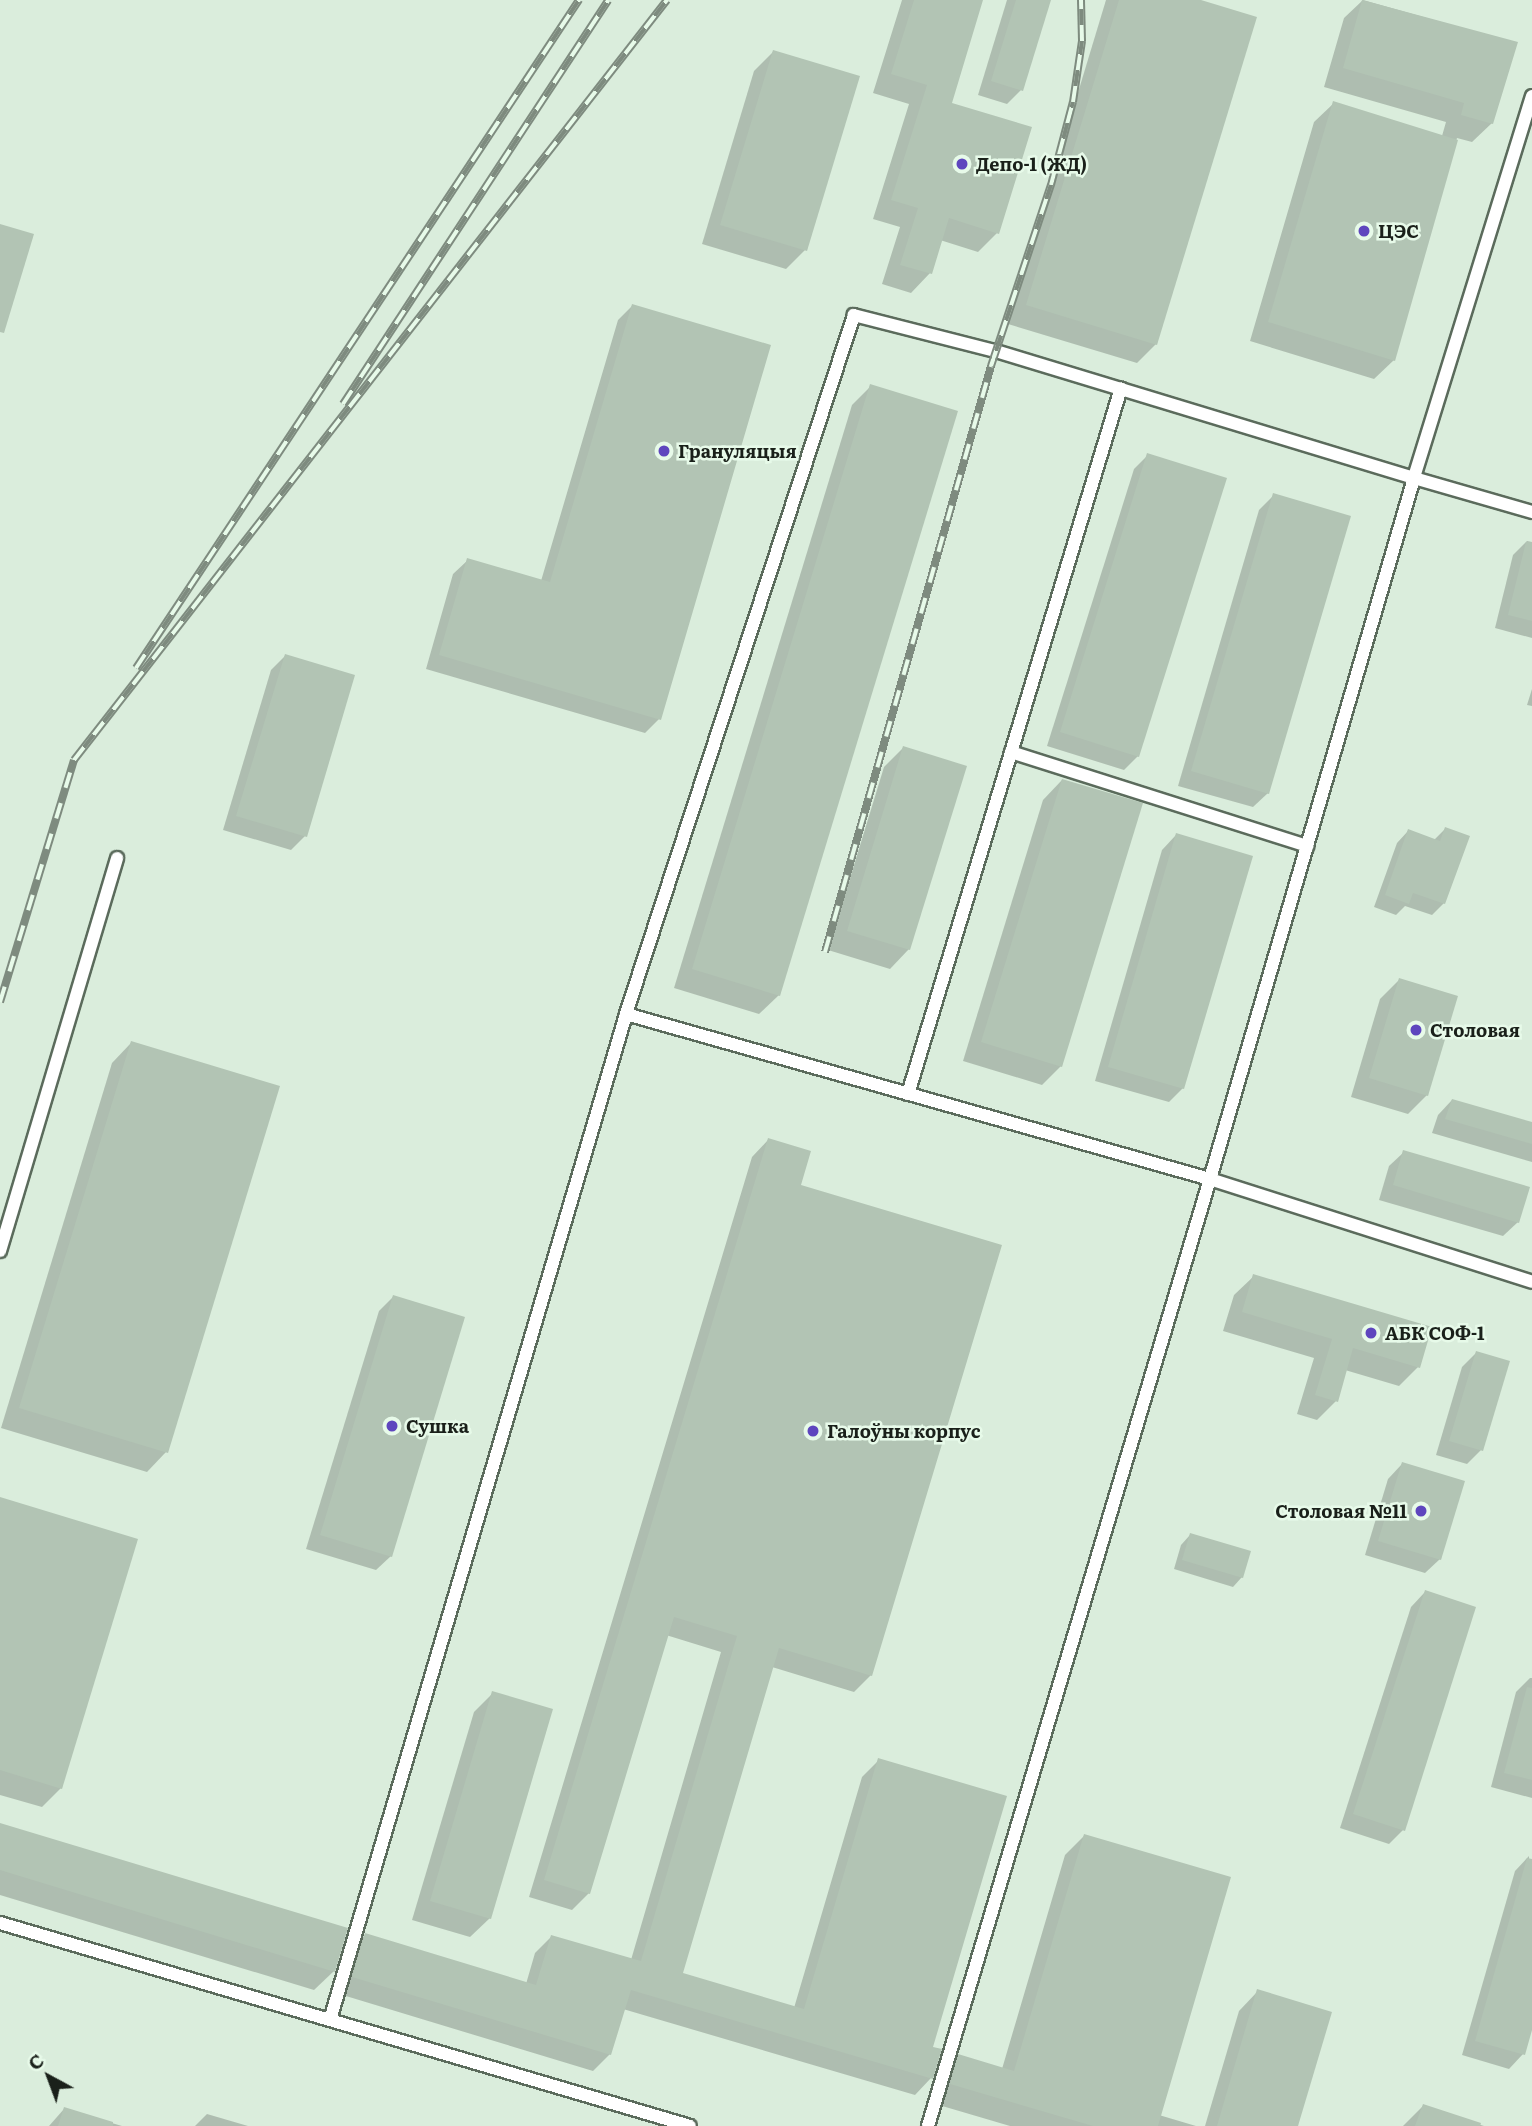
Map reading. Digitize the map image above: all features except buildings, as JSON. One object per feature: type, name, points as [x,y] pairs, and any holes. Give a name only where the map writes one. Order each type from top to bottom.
[{"type":"lane","points":[[928,2126],[1210,1179],[1414,478],[1532,96]]},
{"type":"lane","points":[[330,2020],[626,1014],[854,315],[1121,388],[1532,512]]},
{"type":"lane","points":[[908,1094],[1121,388]]},
{"type":"lane","points":[[1011,752],[1307,846]]},
{"type":"lane","points":[[0,1251],[117,858]]},
{"type":"lane","points":[[626,1014],[1210,1179],[1532,1282]]},
{"type":"lane","points":[[0,1923],[691,2126]]},
{"type":"railway","points":[[136,668],[579,0]]},
{"type":"railway","points":[[343,404],[608,0]]},
{"type":"railway","points":[[0,1002],[74,760],[667,0]]},
{"type":"railway","points":[[825,952],[991,366],[1051,185],[1073,102],[1082,41],[1081,0]]},
{"type":"place","name":"Депо-1 (ЖД)","points":[[962,164]]},
{"type":"place","name":"ЦЭС","points":[[1364,231]]},
{"type":"place","name":"Грануляцыя","points":[[664,451]]},
{"type":"place","name":"Столовая","points":[[1416,1030]]},
{"type":"place","name":"АБК СОФ-1","points":[[1371,1333]]},
{"type":"place","name":"Сушка","points":[[392,1426]]},
{"type":"place","name":"Галоўны корпус","points":[[813,1431]]},
{"type":"place","name":"Столовая №11","points":[[1421,1511]]}]
